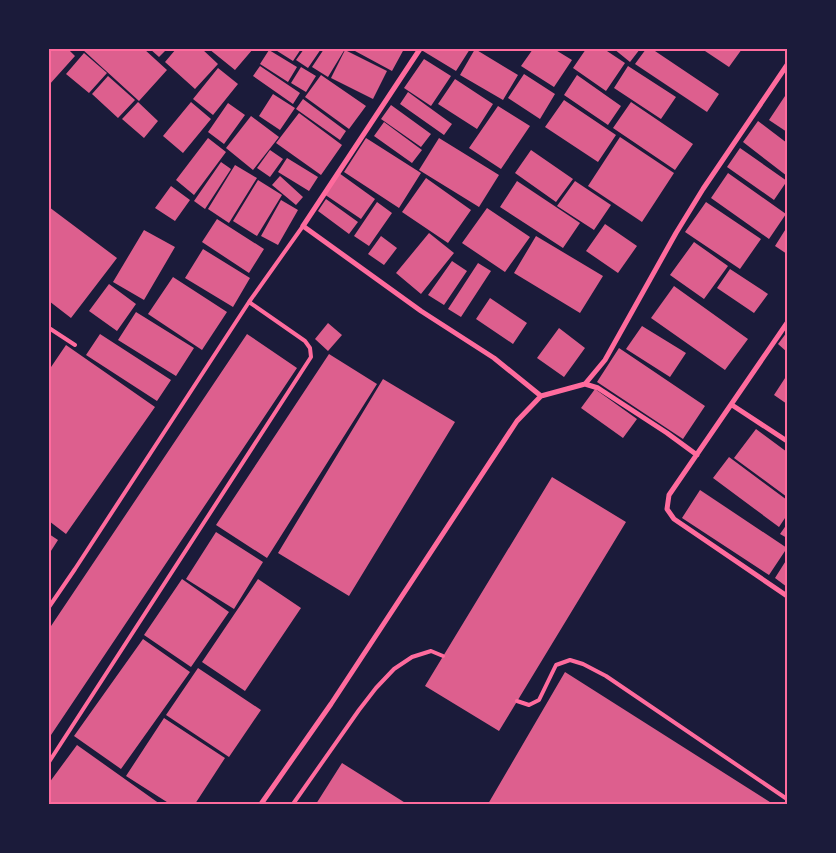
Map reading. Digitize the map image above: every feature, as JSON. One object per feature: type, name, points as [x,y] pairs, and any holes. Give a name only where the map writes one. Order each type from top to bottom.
[{"type":"street","points":[[420,49],[303,226],[421,310],[494,358],[541,396]]},
{"type":"street","points":[[586,384],[605,360],[703,189],[787,65]]},
{"type":"street","points":[[787,323],[669,495],[667,508],[674,519],[787,596]]},
{"type":"street","points":[[261,804],[331,704],[518,421],[541,396],[586,384],[598,388],[697,455]]},
{"type":"street","points":[[732,405],[787,441]]},
{"type":"lane","points":[[49,607],[249,302],[303,226]]},
{"type":"lane","points":[[49,762],[311,358],[310,348],[305,341],[249,302]]},
{"type":"lane","points":[[49,328],[75,345]]},
{"type":"lane","points":[[292,804],[359,710],[394,669],[412,657],[430,651],[443,656]]},
{"type":"lane","points":[[517,701],[529,705],[540,700],[556,665],[570,660],[583,664],[606,676],[787,800]]},
{"type":"building","points":[[49,49],[68,49],[75,56],[49,85]]},
{"type":"building","points":[[82,49],[144,49],[167,70],[139,101]]},
{"type":"building","points":[[150,49],[167,49],[159,57]]},
{"type":"building","points":[[176,49],[202,49],[218,64],[195,89],[165,62]]},
{"type":"building","points":[[209,49],[253,49],[235,70]]},
{"type":"building","points":[[274,49],[301,49],[293,61]]},
{"type":"building","points":[[304,49],[321,49],[308,68],[296,60]]},
{"type":"building","points":[[324,49],[345,49],[328,77],[312,67]]},
{"type":"building","points":[[356,49],[404,49],[392,71],[355,51]]},
{"type":"building","points":[[425,49],[470,49],[456,71],[423,51]]},
{"type":"building","points":[[475,49],[518,75],[503,100],[460,75]]},
{"type":"building","points":[[533,49],[554,49],[572,60],[554,87],[521,66]]},
{"type":"building","points":[[586,49],[604,49],[625,63],[606,91],[573,68]]},
{"type":"building","points":[[614,49],[640,49],[630,62]]},
{"type":"building","points":[[646,49],[652,49],[719,94],[707,112],[635,64]]},
{"type":"building","points":[[702,49],[742,49],[729,67]]},
{"type":"building","points":[[269,50],[297,67],[288,82],[260,64]]},
{"type":"building","points":[[345,50],[387,71],[373,99],[331,78]]},
{"type":"building","points":[[84,53],[107,73],[89,93],[66,74]]},
{"type":"building","points":[[424,59],[451,76],[431,106],[404,88]]},
{"type":"building","points":[[260,66],[300,93],[293,104],[253,76]]},
{"type":"building","points":[[628,66],[676,97],[661,119],[614,88]]},
{"type":"building","points":[[301,67],[316,76],[306,92],[291,83]]},
{"type":"building","points":[[218,68],[238,84],[213,115],[193,99]]},
{"type":"building","points":[[524,74],[555,94],[540,119],[508,98]]},
{"type":"building","points":[[321,75],[366,106],[349,129],[305,97]]},
{"type":"building","points":[[577,75],[621,106],[608,125],[564,95]]},
{"type":"building","points":[[108,76],[135,100],[118,118],[92,94]]},
{"type":"building","points":[[455,79],[493,104],[477,129],[438,104]]},
{"type":"building","points":[[408,92],[452,124],[444,135],[400,104]]},
{"type":"building","points":[[787,93],[787,132],[769,120]]},
{"type":"building","points":[[273,94],[295,108],[280,130],[259,116]]},
{"type":"building","points":[[303,99],[346,131],[340,140],[296,109]]},
{"type":"building","points":[[564,100],[616,135],[598,162],[545,127]]},
{"type":"building","points":[[138,102],[158,121],[144,138],[122,119]]},
{"type":"building","points":[[191,102],[211,119],[183,153],[163,136]]},
{"type":"building","points":[[631,102],[693,144],[675,170],[613,128]]},
{"type":"building","points":[[228,103],[245,115],[224,144],[208,132]]},
{"type":"building","points":[[391,105],[431,134],[421,147],[381,119]]},
{"type":"building","points":[[498,106],[530,126],[501,169],[469,148]]},
{"type":"building","points":[[299,113],[342,145],[321,175],[276,143]]},
{"type":"building","points":[[251,116],[279,137],[253,170],[226,148]]},
{"type":"building","points":[[758,121],[787,143],[787,176],[743,142]]},
{"type":"building","points":[[384,122],[422,150],[412,163],[374,136]]},
{"type":"building","points":[[620,137],[674,173],[642,222],[588,186]]},
{"type":"building","points":[[208,138],[226,152],[194,195],[176,180]]},
{"type":"building","points":[[366,138],[421,173],[399,208],[344,172]]},
{"type":"building","points":[[439,138],[499,175],[479,207],[419,170]]},
{"type":"building","points":[[740,148],[787,181],[774,200],[727,167]]},
{"type":"building","points":[[270,150],[283,159],[270,177],[257,168]]},
{"type":"building","points":[[531,150],[573,179],[556,202],[515,173]]},
{"type":"building","points":[[287,158],[318,177],[309,191],[278,172]]},
{"type":"building","points":[[221,162],[231,169],[205,209],[194,201]]},
{"type":"building","points":[[235,165],[257,178],[229,223],[208,209]]},
{"type":"building","points":[[339,173],[375,199],[361,219],[324,194]]},
{"type":"building","points":[[728,173],[786,214],[769,239],[711,198]]},
{"type":"building","points":[[280,176],[303,197],[296,205],[272,185]]},
{"type":"building","points":[[426,178],[471,210],[448,243],[402,212]]},
{"type":"building","points":[[258,180],[282,195],[257,236],[233,221]]},
{"type":"building","points":[[517,181],[580,223],[563,248],[500,207]]},
{"type":"building","points":[[575,181],[611,205],[594,230],[557,206]]},
{"type":"building","points":[[171,186],[190,200],[175,221],[155,208]]},
{"type":"building","points":[[326,199],[358,222],[349,234],[318,211]]},
{"type":"building","points":[[281,200],[298,210],[278,245],[261,236]]},
{"type":"building","points":[[377,202],[392,213],[369,246],[354,236]]},
{"type":"building","points":[[706,202],[761,239],[740,269],[685,232]]},
{"type":"building","points":[[49,207],[117,258],[71,318],[49,301]]},
{"type":"building","points":[[487,208],[530,237],[505,272],[462,243]]},
{"type":"building","points":[[217,219],[264,249],[249,273],[202,242]]},
{"type":"building","points":[[605,224],[637,246],[618,273],[586,251]]},
{"type":"building","points":[[787,227],[787,254],[775,246]]},
{"type":"building","points":[[144,230],[175,247],[144,300],[113,282]]},
{"type":"building","points":[[429,233],[454,253],[421,294],[396,273]]},
{"type":"building","points":[[381,236],[397,248],[384,265],[368,254]]},
{"type":"building","points":[[536,236],[603,276],[580,313],[514,273]]},
{"type":"building","points":[[694,242],[728,266],[704,299],[670,275]]},
{"type":"building","points":[[203,249],[250,278],[233,307],[185,278]]},
{"type":"building","points":[[452,261],[467,271],[444,305],[428,295]]},
{"type":"building","points":[[478,263],[491,271],[461,317],[448,309]]},
{"type":"building","points":[[730,269],[768,294],[754,313],[717,288]]},
{"type":"building","points":[[173,277],[227,312],[202,350],[148,314]]},
{"type":"building","points":[[109,284],[136,304],[117,331],[89,311]]},
{"type":"building","points":[[674,286],[748,339],[725,370],[651,318]]},
{"type":"building","points":[[490,298],[527,323],[513,344],[476,319]]},
{"type":"building","points":[[136,312],[194,348],[176,376],[118,340]]},
{"type":"building","points":[[328,323],[342,335],[328,351],[315,339]]},
{"type":"building","points":[[642,326],[686,353],[670,377],[626,349]]},
{"type":"building","points":[[559,328],[585,348],[564,377],[537,358]]},
{"type":"building","points":[[787,332],[787,352],[778,344]]},
{"type":"building","points":[[100,334],[171,380],[157,401],[86,355]]},
{"type":"building","points":[[247,334],[297,368],[49,738],[49,629]]},
{"type":"building","points":[[66,345],[155,407],[66,534],[49,521],[49,370]]},
{"type":"building","points":[[619,348],[705,406],[683,439],[597,382]]},
{"type":"building","points":[[329,354],[377,384],[267,558],[216,525]]},
{"type":"building","points":[[787,375],[787,404],[774,395]]},
{"type":"building","points":[[383,379],[455,422],[349,596],[278,553]]},
{"type":"building","points":[[595,389],[637,419],[623,438],[581,408]]},
{"type":"building","points":[[756,429],[787,452],[787,497],[734,458]]},
{"type":"building","points":[[729,457],[787,500],[787,515],[779,527],[713,478]]},
{"type":"building","points":[[552,477],[626,522],[499,731],[425,686]]},
{"type":"building","points":[[700,490],[787,548],[769,575],[682,518]]},
{"type":"building","points":[[787,524],[787,538],[780,534]]},
{"type":"building","points":[[216,532],[263,562],[234,609],[186,579]]},
{"type":"building","points":[[49,534],[58,540],[49,554]]},
{"type":"building","points":[[787,559],[787,587],[775,578]]},
{"type":"building","points":[[182,579],[229,612],[191,667],[144,635]]},
{"type":"building","points":[[258,579],[301,608],[245,691],[202,662]]},
{"type":"building","points":[[143,639],[190,672],[121,769],[74,736]]},
{"type":"building","points":[[198,668],[261,710],[229,757],[166,715]]},
{"type":"building","points":[[565,672],[773,804],[488,804]]},
{"type":"building","points":[[164,718],[225,758],[195,804],[170,804],[126,776]]},
{"type":"building","points":[[77,745],[160,804],[49,804],[49,783]]},
{"type":"building","points":[[342,763],[407,804],[316,804]]}]
